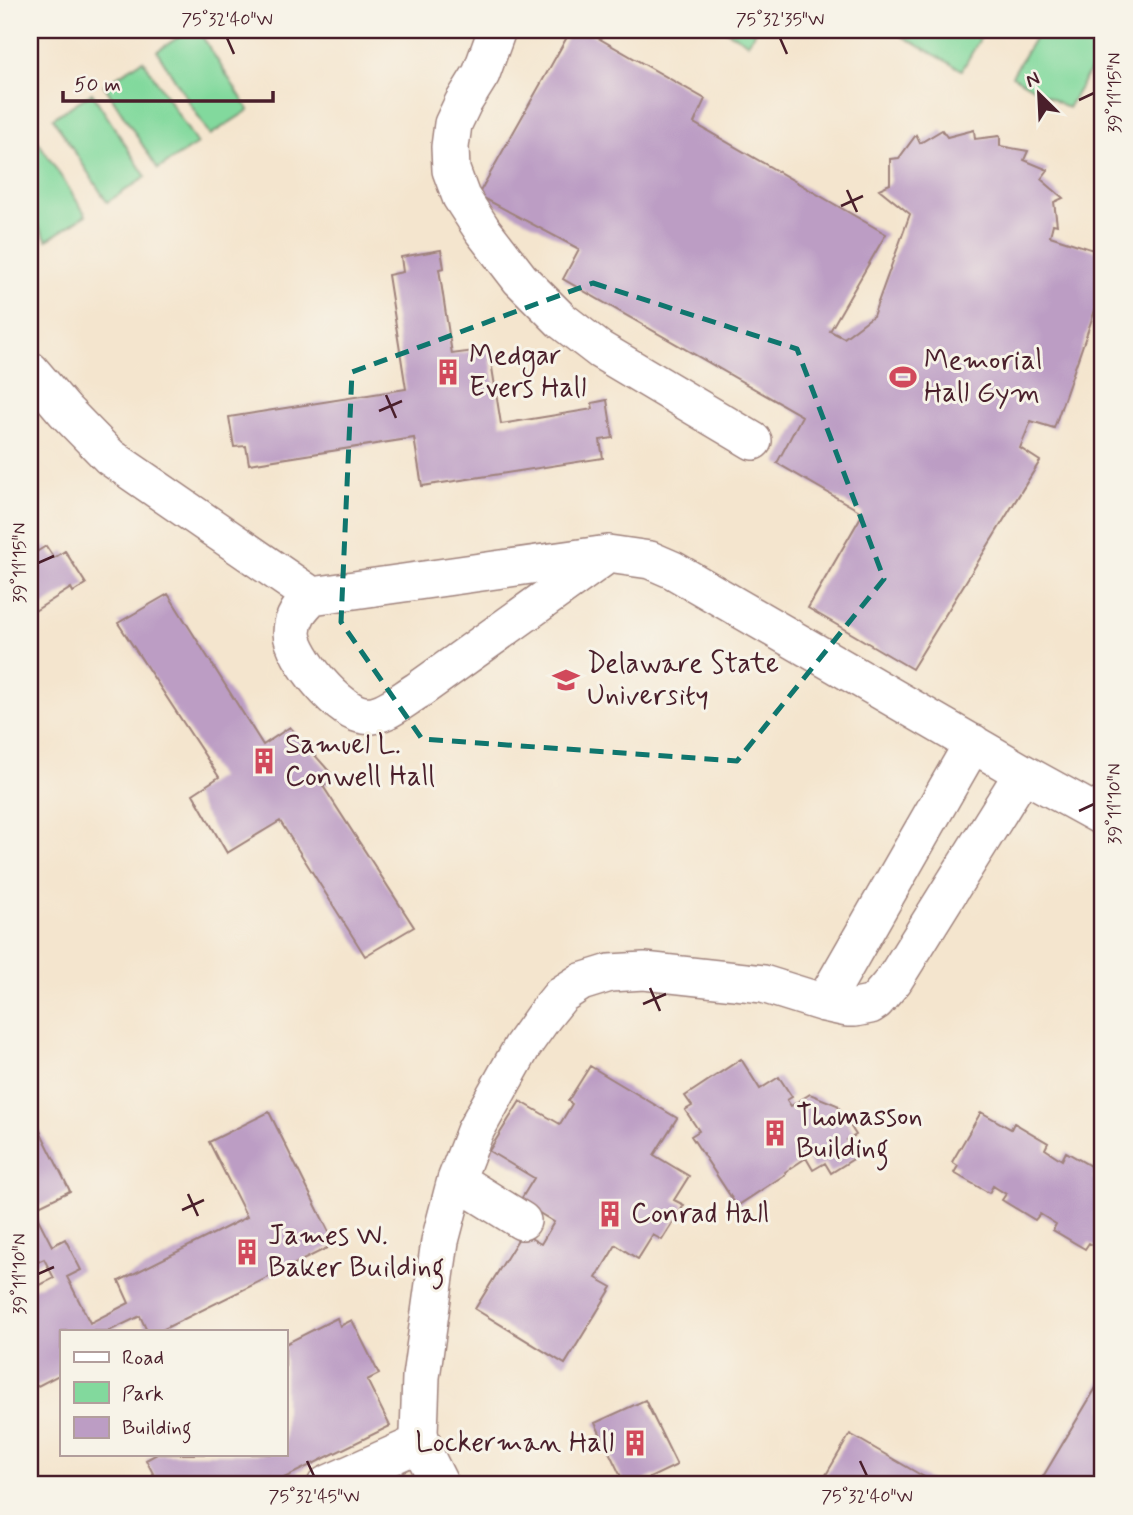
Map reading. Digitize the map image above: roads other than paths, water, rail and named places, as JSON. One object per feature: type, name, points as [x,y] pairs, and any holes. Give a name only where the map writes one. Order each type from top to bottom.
[{"type":"lane","points":[[497,30],[481,74],[453,124],[451,170],[461,198],[520,279],[561,320],[600,351],[753,441]]},
{"type":"lane","points":[[30,370],[110,457],[312,596]]},
{"type":"lane","points":[[608,554],[417,691],[384,711],[366,716],[353,712],[335,699],[308,667],[292,634],[297,612],[312,596],[608,554],[650,560],[673,570],[1103,817]]},
{"type":"lane","points":[[824,1003],[973,743]]},
{"type":"lane","points":[[440,1485],[424,1453],[419,1433],[421,1377],[440,1241],[456,1181],[475,1131],[522,1047],[561,995],[581,982],[610,973],[644,971],[763,984],[847,1008],[870,1005],[894,981],[1023,773]]},
{"type":"lane","points":[[456,1181],[522,1221]]},
{"type":"lane","points":[[326,1485],[422,1442]]},
{"type":"place","name":"Medgar Evers Hall","points":[[448,372]]},
{"type":"place","name":"Memorial Hall Gym","points":[[903,377]]},
{"type":"place","name":"Delaware State University","points":[[566,680]]},
{"type":"place","name":"Samuel L. Conwell Hall","points":[[264,761]]},
{"type":"place","name":"Thomasson Building","points":[[775,1133]]},
{"type":"place","name":"Conrad Hall","points":[[610,1214]]},
{"type":"place","name":"James W. Baker Building","points":[[247,1252]]},
{"type":"place","name":"Lockerman Hall","points":[[635,1443]]}]
